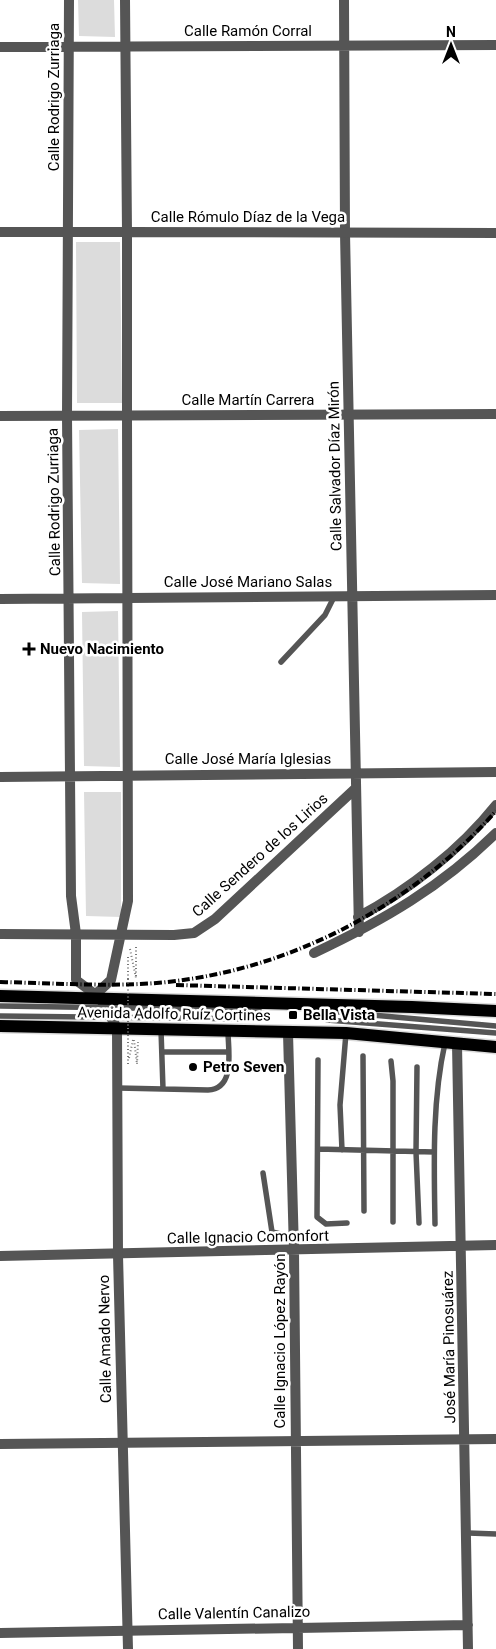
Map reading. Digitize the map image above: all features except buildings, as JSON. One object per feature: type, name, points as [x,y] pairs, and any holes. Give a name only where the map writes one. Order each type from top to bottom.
[{"type":"main road","name":"Avenida Adolfo Ruíz Cortines","points":[[0,996],[496,1011]]},
{"type":"main road","name":"Avenida Adolfo Ruíz Cortines","points":[[0,1026],[113,1023],[139,1029],[161,1030],[346,1033],[496,1047]]},
{"type":"street","name":"Calle Rodrigo Zurriaga","points":[[69,0],[67,416],[72,904],[76,934],[76,980],[100,1000]]},
{"type":"street","points":[[113,1023],[100,1000],[111,980],[128,902],[125,0]]},
{"type":"street","name":"Calle Salvador Díaz Mirón","points":[[344,0],[345,233],[359,932]]},
{"type":"street","name":"Calle Ramón Corral","points":[[0,47],[496,45]]},
{"type":"street","name":"Calle Rómulo Díaz de la Vega","points":[[0,232],[496,233]]},
{"type":"street","name":"Calle Martín Carrera","points":[[0,416],[496,414]]},
{"type":"street","name":"Calle José Mariano Salas","points":[[0,599],[496,595]]},
{"type":"street","name":"Calle José María Iglesias","points":[[0,777],[496,772]]},
{"type":"street","name":"Calle Sendero de los Lirios","points":[[0,934],[184,935],[205,927],[356,788]]},
{"type":"street","points":[[358,916],[382,903],[433,867],[456,847],[496,805]]},
{"type":"street","points":[[314,953],[359,932],[431,890],[496,833]]},
{"type":"street","name":"Calle Amado Nervo","points":[[113,1023],[118,1088],[118,1255],[128,1649]]},
{"type":"street","name":"Calle Ignacio López Rayón","points":[[288,1033],[294,1237],[298,1649]]},
{"type":"street","name":"José María Pinosuárez","points":[[451,1044],[462,1245],[468,1533],[468,1649]]},
{"type":"street","name":"Calle Ignacio Comonfort","points":[[0,1256],[118,1255],[496,1245]]},
{"type":"street","points":[[0,1444],[295,1439],[496,1439]]},
{"type":"street","name":"Calle Valentín Canalizo","points":[[0,1633],[298,1626],[468,1625]]},
{"type":"lane","points":[[281,662],[325,615],[334,596]]},
{"type":"lane","points":[[0,1006],[100,1000],[259,1010]]},
{"type":"lane","points":[[327,1011],[496,1026]]},
{"type":"lane","points":[[0,1016],[113,1023],[258,1019]]},
{"type":"lane","points":[[327,1020],[496,1033]]},
{"type":"lane","points":[[161,1030],[163,1089]]},
{"type":"lane","points":[[118,1088],[220,1088],[226,1078],[228,1031]]},
{"type":"lane","points":[[342,1150],[340,1105],[346,1033]]},
{"type":"lane","points":[[435,1224],[434,1152],[441,1062],[451,1044]]},
{"type":"lane","points":[[162,1052],[228,1052]]},
{"type":"lane","points":[[363,1056],[364,1211]]},
{"type":"lane","points":[[318,1060],[317,1217],[326,1224],[347,1223]]},
{"type":"lane","points":[[391,1061],[393,1081],[391,1151],[393,1222]]},
{"type":"lane","points":[[417,1067],[416,1152],[419,1223]]},
{"type":"lane","points":[[318,1150],[434,1152]]},
{"type":"lane","points":[[263,1172],[272,1232],[294,1237]]},
{"type":"lane","points":[[468,1533],[496,1534]]},
{"type":"path","points":[[136,935],[136,978],[128,942],[128,1064],[134,1038],[137,1064],[139,1029]]},
{"type":"shaded area","points":[[78,0],[114,0],[115,37],[79,36]]},
{"type":"shaded area","points":[[76,242],[120,242],[122,403],[77,403]]},
{"type":"shaded area","points":[[118,429],[120,584],[82,583],[79,430]]},
{"type":"shaded area","points":[[118,611],[120,767],[84,766],[82,612]]},
{"type":"shaded area","points":[[84,792],[121,792],[121,917],[86,916]]},
{"type":"railway","points":[[0,982],[123,985],[191,979],[240,968],[289,953],[336,933],[380,908],[422,879],[461,847],[496,811]]},
{"type":"railway","points":[[176,985],[496,994]]},
{"type":"place","name":"Nuevo Nacimiento","points":[[29,649]]},
{"type":"place","name":"Bella Vista","points":[[293,1015]]},
{"type":"place","name":"Petro Seven","points":[[193,1067]]}]
